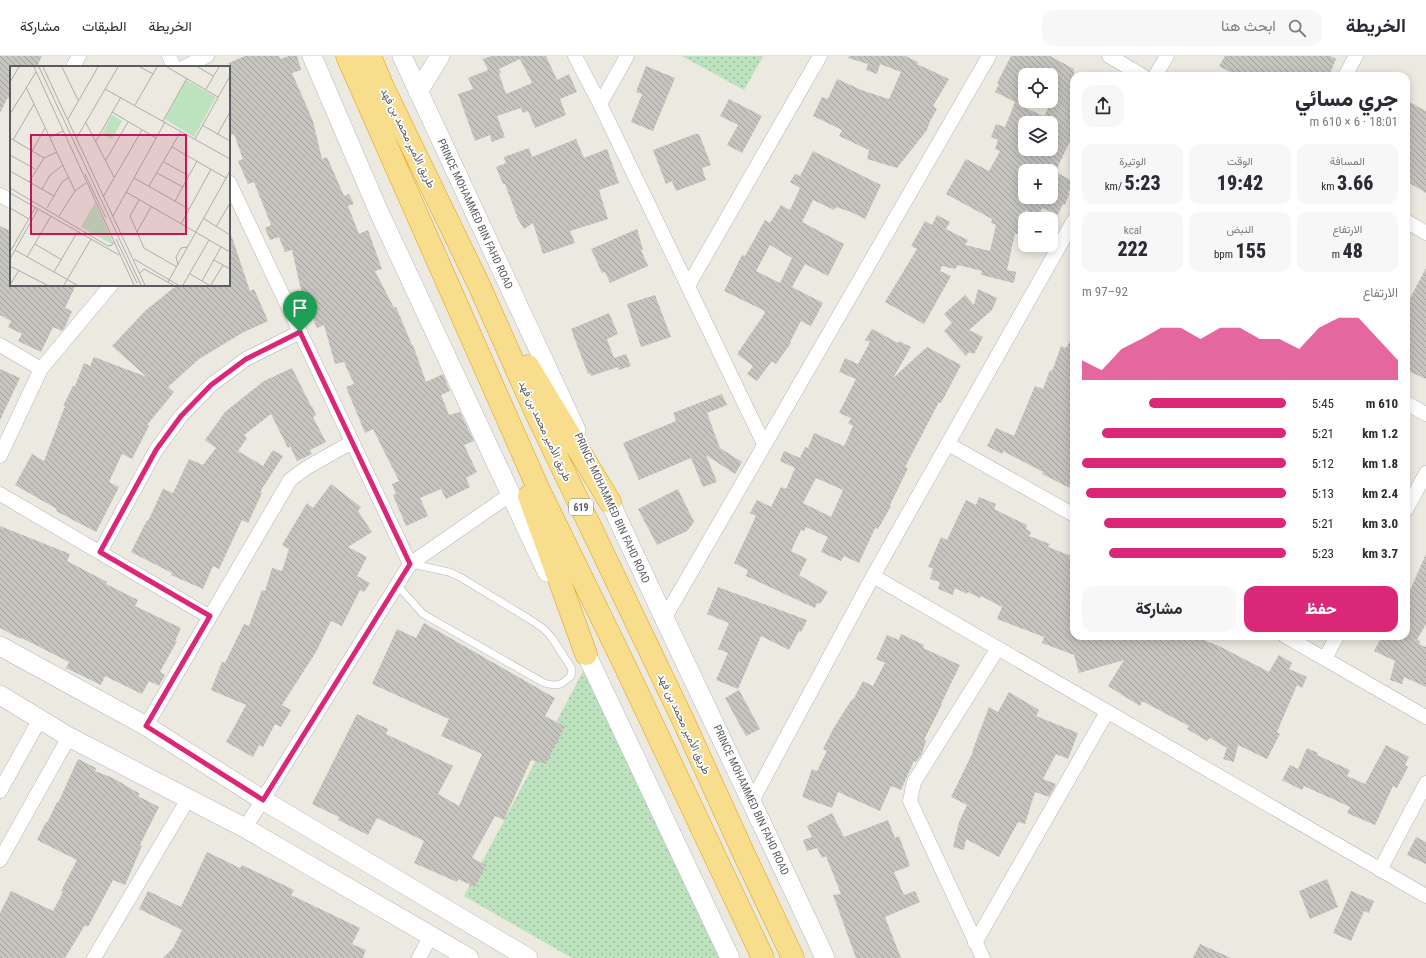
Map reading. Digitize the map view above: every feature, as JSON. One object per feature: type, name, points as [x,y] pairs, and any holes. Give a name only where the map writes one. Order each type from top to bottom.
[{"type":"highway","name":"طريق الأمير محمد بن فهد","points":[[347,56],[538,488],[622,659],[763,958]]},
{"type":"highway","name":"طريق الأمير محمد بن فهد","points":[[370,56],[383,87],[479,285],[536,413],[684,720],[743,852],[793,958]]},
{"type":"highway","points":[[479,285],[610,502]]},
{"type":"highway","points":[[464,318],[586,654]]},
{"type":"main road","points":[[312,56],[378,210],[730,958]]},
{"type":"main road","name":"PRINCE MOHAMMED BIN FAHD ROAD","points":[[402,56],[664,619],[752,801],[825,958]]},
{"type":"main road","points":[[418,92],[440,56]]},
{"type":"main road","points":[[0,646],[146,726],[263,800],[528,958]]},
{"type":"main road","points":[[0,696],[70,737],[245,828],[432,935],[469,958]]},
{"type":"street","points":[[74,66],[79,56]]},
{"type":"street","points":[[169,56],[174,66]]},
{"type":"street","points":[[186,66],[207,56]]},
{"type":"street","points":[[575,56],[600,104],[764,444]]},
{"type":"street","points":[[600,104],[627,56]]},
{"type":"street","points":[[688,286],[820,56]]},
{"type":"street","points":[[664,619],[989,56]]},
{"type":"street","points":[[1109,56],[1137,72]]},
{"type":"street","points":[[1157,72],[1167,56]]},
{"type":"street","points":[[1347,72],[1356,56]]},
{"type":"street","points":[[230,187],[235,210],[300,332],[410,564]]},
{"type":"street","points":[[1410,223],[1426,233]]},
{"type":"street","points":[[752,801],[873,576],[1070,227]]},
{"type":"street","points":[[0,456],[41,369],[111,286]]},
{"type":"street","points":[[100,552],[156,450],[181,416],[211,385],[246,359],[300,332]]},
{"type":"street","points":[[0,345],[41,369]]},
{"type":"street","points":[[1410,405],[1426,414]]},
{"type":"street","points":[[146,726],[290,480],[306,468],[352,442]]},
{"type":"street","points":[[948,444],[1070,514]]},
{"type":"street","points":[[1410,503],[1426,473]]},
{"type":"street","points":[[0,494],[210,616]]},
{"type":"street","points":[[245,828],[410,564],[511,494]]},
{"type":"street","points":[[873,576],[1426,896]]},
{"type":"street","points":[[1292,640],[1426,717]]},
{"type":"street","points":[[1324,659],[1335,640]]},
{"type":"street","points":[[983,958],[910,801],[914,782],[998,648]]},
{"type":"street","points":[[976,943],[1107,712]]},
{"type":"street","points":[[0,791],[40,719]]},
{"type":"street","points":[[0,860],[70,737]]},
{"type":"street","points":[[1380,870],[1426,783]]},
{"type":"street","points":[[94,958],[188,799]]},
{"type":"street","points":[[419,958],[432,935]]},
{"type":"lane","points":[[397,585],[423,614],[544,683],[553,686],[562,684],[571,676],[572,669],[552,638],[544,629],[534,622],[460,577],[449,572],[410,564]]},
{"type":"green space","points":[[682,56],[763,56],[744,90]]},
{"type":"green space","points":[[587,664],[722,958],[572,958],[464,896]]},
{"type":"building","points":[[0,56],[42,56],[37,66],[10,66],[10,98],[8,97],[0,113]]},
{"type":"building","points":[[245,56],[279,56],[280,59],[289,56],[297,56],[301,70],[292,73],[313,121],[322,159],[327,157],[344,196],[349,194],[354,204],[348,206],[359,234],[368,230],[382,269],[375,271],[394,308],[396,307],[413,345],[426,382],[443,374],[450,391],[441,395],[449,415],[460,412],[474,441],[464,445],[477,472],[466,478],[470,487],[446,499],[441,489],[420,498],[428,516],[406,526],[393,495],[396,494],[392,484],[399,481],[373,429],[365,433],[346,387],[354,384],[344,362],[335,364],[324,325],[317,328],[301,290],[292,250],[285,252],[279,237],[270,240],[265,228],[271,225],[254,182],[248,184],[238,161],[243,159],[234,134],[230,136],[229,63]]},
{"type":"building","points":[[491,56],[546,56],[557,80],[569,74],[577,92],[560,99],[566,115],[535,128],[528,111],[523,113],[521,108],[497,116],[505,137],[492,142],[490,135],[475,141],[458,94],[473,89],[468,78],[488,70],[483,59]],"holes":[[[520,59],[532,83],[506,94],[499,74],[501,72],[499,69]]]},
{"type":"building","points":[[849,56],[905,56],[918,62],[917,64],[949,79],[933,106],[937,109],[927,130],[897,168],[867,159],[869,150],[839,136],[842,130],[813,116],[822,97],[828,99],[837,79],[864,91],[889,99],[901,72],[880,64],[877,74],[866,70],[868,64],[848,58]]},
{"type":"building","points":[[1011,56],[1050,56],[1074,69],[1074,72],[1070,72],[1070,144],[1058,167],[1058,164],[1018,164],[1018,204],[1058,204],[1058,173],[1070,180],[1069,194],[1065,205],[1063,204],[1058,215],[1058,212],[1051,212],[1042,208],[1040,212],[1030,212],[1025,210],[1025,212],[1018,212],[1018,234],[1015,233],[1007,270],[1016,272],[1014,283],[981,275],[982,271],[958,265],[955,269],[942,266],[940,271],[951,276],[924,324],[885,302],[917,249],[911,246],[925,221],[932,225],[937,215],[950,222],[946,229],[968,240],[965,245],[990,251],[996,225],[991,223],[992,219],[946,194],[966,159],[989,171],[1000,151],[995,149],[998,140],[991,137],[996,124],[1005,127],[1015,102],[995,92],[999,84],[997,83]]},
{"type":"building","points":[[1225,56],[1330,56],[1336,59],[1331,72],[1230,72],[1219,66]]},
{"type":"building","points":[[646,66],[675,78],[653,131],[631,122],[642,94],[636,92]]},
{"type":"building","points":[[729,99],[762,116],[742,153],[727,145],[738,125],[720,116]]},
{"type":"building","points":[[1410,102],[1426,111],[1426,193],[1410,183]]},
{"type":"building","points":[[695,134],[699,134],[711,165],[702,168],[706,180],[676,191],[672,181],[666,184],[653,150]]},
{"type":"building","points":[[576,139],[584,158],[607,149],[619,183],[599,190],[608,219],[570,231],[575,243],[543,254],[533,223],[524,229],[516,216],[505,184],[503,184],[496,167],[506,163],[504,157],[529,148],[532,157]]},
{"type":"building","points":[[813,151],[881,185],[865,219],[836,207],[834,210],[813,200],[802,222],[844,244],[828,276],[805,264],[792,287],[823,303],[811,326],[801,321],[790,342],[791,343],[776,364],[772,361],[757,381],[747,374],[753,366],[737,354],[765,311],[724,291],[742,255],[745,256],[765,220],[770,223],[781,205],[790,210],[800,188],[790,182],[795,174],[800,176]],"holes":[[[770,245],[792,258],[780,283],[756,271]]]},
{"type":"building","points":[[0,226],[10,231],[10,286],[76,286],[65,308],[72,311],[65,327],[62,331],[53,327],[41,352],[18,341],[22,334],[8,327],[11,321],[0,315]]},
{"type":"building","points":[[637,229],[643,250],[641,250],[648,266],[610,283],[605,272],[602,273],[591,249]]},
{"type":"building","points":[[231,234],[250,291],[254,289],[268,321],[242,333],[199,359],[168,387],[174,392],[147,425],[149,426],[132,459],[122,454],[109,482],[119,487],[96,532],[56,511],[57,509],[15,485],[32,454],[44,461],[65,406],[63,406],[73,386],[75,386],[84,363],[90,366],[94,357],[147,377],[112,346],[145,311],[176,286],[230,286]]},
{"type":"building","points":[[1426,268],[1426,379],[1410,372],[1410,298]]},
{"type":"building","points":[[978,289],[997,298],[992,310],[969,330],[983,337],[974,354],[969,352],[966,356],[944,331],[952,323],[944,314],[965,295],[974,305]]},
{"type":"building","points":[[655,295],[671,337],[641,347],[627,304]]},
{"type":"building","points":[[609,313],[618,334],[607,339],[614,358],[626,354],[631,366],[619,370],[618,367],[591,376],[590,373],[588,374],[571,329]]},
{"type":"building","points":[[872,329],[898,343],[899,341],[911,347],[893,378],[927,347],[961,365],[941,403],[939,402],[905,467],[908,468],[890,505],[891,506],[878,529],[875,528],[859,563],[844,556],[841,561],[821,552],[828,537],[806,527],[804,531],[801,530],[791,551],[807,559],[799,575],[828,592],[820,604],[817,603],[815,608],[746,576],[748,570],[734,563],[756,516],[750,513],[757,500],[771,507],[781,487],[786,489],[795,468],[780,461],[784,451],[800,458],[805,447],[808,448],[814,433],[844,446],[853,426],[848,423],[851,418],[839,413],[856,379],[839,372],[845,358],[858,364],[870,342],[865,340]],"holes":[[[816,478],[843,490],[831,517],[803,503]]]},
{"type":"building","points":[[1070,342],[1070,488],[1042,474],[1043,472],[1003,451],[1002,454],[987,446],[996,428],[1014,436],[1035,386],[1043,389],[1050,370],[1052,371],[1061,346],[1066,348]]},
{"type":"building","points":[[292,368],[312,406],[316,415],[313,417],[326,442],[310,450],[312,454],[297,461],[290,446],[288,448],[271,414],[244,435],[247,438],[238,451],[263,466],[273,450],[283,456],[260,492],[262,493],[248,523],[242,520],[219,569],[213,566],[203,589],[171,575],[172,573],[131,552],[163,489],[173,493],[189,459],[203,465],[216,448],[205,440],[225,412],[264,381]]},
{"type":"building","points":[[0,369],[20,378],[0,420]]},
{"type":"building","points":[[722,394],[727,405],[707,413],[720,448],[742,462],[735,474],[706,455],[717,482],[703,487],[691,458],[639,480],[623,443],[676,421],[673,413]]},
{"type":"building","points":[[331,484],[361,507],[358,511],[372,532],[348,547],[367,557],[357,576],[370,583],[364,592],[360,590],[342,626],[331,621],[316,652],[282,705],[291,710],[281,727],[275,724],[263,747],[259,745],[253,757],[226,742],[246,705],[211,690],[222,662],[225,663],[244,624],[249,626],[262,590],[265,591],[272,568],[282,571],[289,549],[282,545],[307,503],[313,508]]},
{"type":"building","points":[[678,489],[694,522],[687,531],[657,545],[638,509]]},
{"type":"building","points":[[979,497],[996,504],[994,509],[1027,525],[1026,529],[1031,532],[1029,536],[1050,544],[1048,547],[1070,555],[1070,640],[1204,640],[1221,647],[1269,672],[1279,655],[1292,663],[1289,669],[1307,677],[1302,688],[1297,685],[1277,732],[1280,734],[1267,759],[1238,745],[1234,762],[1223,759],[1227,748],[1210,738],[1207,741],[1187,729],[1189,726],[1142,701],[1140,706],[1108,686],[1124,660],[1079,673],[1074,655],[1042,643],[1044,637],[997,619],[1002,607],[981,596],[980,598],[968,592],[967,594],[955,588],[953,595],[938,589],[940,582],[930,579],[933,568],[928,567],[941,537],[947,540],[966,500],[976,505]]},
{"type":"building","points":[[0,526],[70,554],[67,561],[107,582],[106,584],[138,600],[135,606],[181,628],[175,641],[177,641],[160,672],[165,675],[159,686],[149,681],[142,694],[105,676],[101,685],[66,668],[69,662],[0,628]]},
{"type":"building","points":[[1426,554],[1426,624],[1417,640],[1420,641],[1419,644],[1426,647],[1426,687],[1404,677],[1402,684],[1390,680],[1395,661],[1374,651],[1380,640],[1410,640],[1410,590]]},
{"type":"building","points":[[718,587],[807,620],[801,632],[799,631],[789,650],[761,636],[738,689],[716,680],[728,653],[718,649],[729,623],[707,614]]},
{"type":"building","points":[[424,623],[555,698],[545,716],[565,727],[549,757],[547,764],[531,760],[504,820],[495,816],[472,858],[486,865],[475,887],[458,879],[457,882],[414,863],[424,841],[377,818],[368,835],[338,820],[339,817],[312,804],[357,714],[388,729],[386,734],[453,766],[438,794],[459,806],[482,754],[441,736],[449,719],[372,684],[397,629],[416,638]]},
{"type":"building","points":[[901,634],[924,645],[923,648],[960,665],[924,740],[926,741],[922,753],[916,762],[914,761],[901,790],[891,786],[880,811],[838,792],[832,808],[802,797],[812,769],[817,771],[827,751],[823,749],[833,729],[852,699],[853,700],[863,681],[873,686],[885,663],[876,659],[887,635],[899,640]]},
{"type":"building","points":[[739,690],[760,729],[746,736],[725,698]]},
{"type":"building","points":[[1009,692],[1039,710],[1036,716],[1078,733],[1068,759],[1056,754],[1043,779],[1056,784],[1049,797],[1035,792],[1025,824],[1018,822],[999,857],[966,839],[964,850],[953,847],[959,822],[967,805],[951,797],[973,752],[989,707],[998,712]]},
{"type":"building","points":[[1386,745],[1409,757],[1405,765],[1408,767],[1397,788],[1393,786],[1375,825],[1347,813],[1350,807],[1304,786],[1302,790],[1282,780],[1290,765],[1298,769],[1307,748],[1318,753],[1317,755],[1350,770],[1347,776],[1365,784]]},
{"type":"building","points":[[78,759],[96,768],[95,771],[113,778],[140,794],[138,796],[159,807],[140,845],[142,846],[125,885],[113,880],[88,927],[85,925],[65,958],[0,958],[0,913],[11,891],[53,911],[63,892],[61,891],[77,860],[37,840],[57,802],[58,803]]},
{"type":"building","points":[[832,813],[844,837],[888,820],[895,838],[899,836],[910,866],[894,872],[904,895],[915,891],[920,902],[885,917],[901,958],[856,958],[833,895],[841,894],[826,856],[822,858],[817,848],[807,851],[803,840],[812,837],[807,826]]},
{"type":"building","points":[[1416,837],[1426,842],[1426,864],[1407,855]]},
{"type":"building","points":[[207,852],[240,868],[242,865],[294,890],[291,895],[360,928],[352,944],[366,950],[363,958],[163,958],[173,948],[182,930],[139,909],[148,891],[181,907]]},
{"type":"building","points":[[1327,879],[1338,907],[1310,919],[1299,891]]},
{"type":"building","points":[[1351,891],[1374,901],[1369,913],[1364,911],[1351,941],[1333,933]]},
{"type":"building","points":[[1200,944],[1231,958],[1193,958]]},
{"type":"route","points":[[300,332],[410,564],[263,800],[146,726],[210,616],[100,552],[156,450],[181,416],[211,385],[246,359],[300,332]]}]
